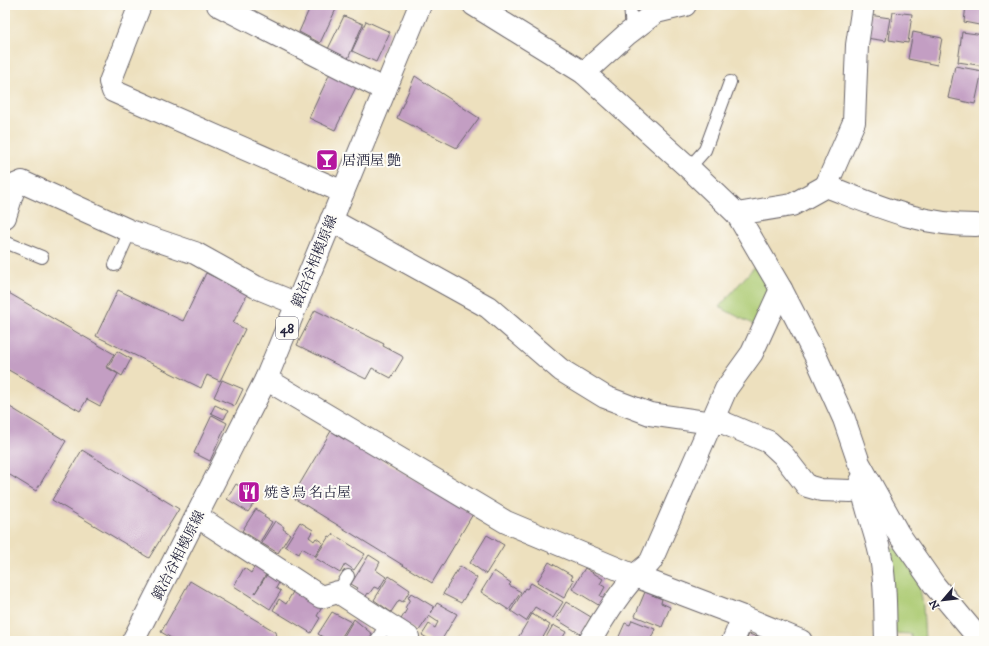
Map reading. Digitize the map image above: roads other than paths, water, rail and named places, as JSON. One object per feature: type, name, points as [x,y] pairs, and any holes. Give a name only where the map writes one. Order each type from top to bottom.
[{"type":"street","points":[[140,5],[110,82],[113,91],[343,192]]},
{"type":"street","points":[[218,5],[385,90]]},
{"type":"street","name":"鍛冶谷相模原線","points":[[133,641],[198,517],[266,379],[420,5]]},
{"type":"street","points":[[474,5],[584,73],[689,168],[736,214],[781,289],[816,357],[844,419],[859,463],[898,533],[935,586],[976,635],[983,641]]},
{"type":"street","points":[[584,73],[632,30],[656,12],[685,5]]},
{"type":"street","points":[[736,214],[792,205],[826,186],[854,122],[857,45],[863,5]]},
{"type":"street","points":[[6,209],[15,185],[22,182],[130,230],[195,253],[256,287],[297,304]]},
{"type":"street","points":[[826,186],[907,217],[950,225],[980,225]]},
{"type":"street","points":[[331,220],[488,307],[561,370],[605,397],[650,414],[712,423],[724,422],[769,442],[783,454],[807,486],[821,490],[851,491],[862,487]]},
{"type":"street","points":[[590,641],[607,611],[635,576],[651,561],[726,389],[752,352],[781,289]]},
{"type":"street","points":[[266,379],[506,522],[635,576],[743,617],[801,641]]},
{"type":"street","points":[[859,463],[862,487],[882,565],[886,641]]},
{"type":"street","points":[[198,517],[321,597],[343,584],[382,631],[408,637]]},
{"type":"street","points":[[733,641],[743,617]]},
{"type":"lane","points":[[630,5],[632,30]]},
{"type":"lane","points":[[689,168],[705,150],[730,82]]},
{"type":"lane","points":[[115,265],[130,230]]},
{"type":"lane","points":[[5,242],[42,257]]},
{"type":"place","name":"居酒屋 艶","points":[[327,160]]},
{"type":"place","name":"焼き鳥 名古屋","points":[[249,492]]}]
